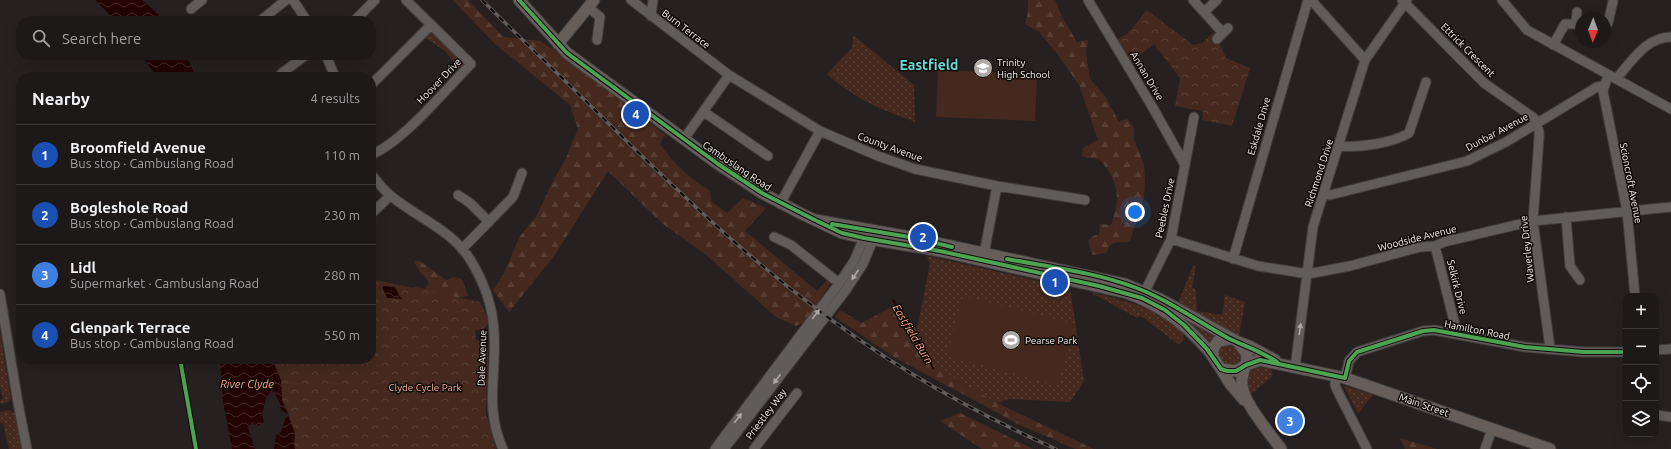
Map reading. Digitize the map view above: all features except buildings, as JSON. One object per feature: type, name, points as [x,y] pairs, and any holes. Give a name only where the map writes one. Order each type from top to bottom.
[{"type":"main road","name":"Cambuslang Road","points":[[519,0],[567,53],[684,139],[762,193],[780,204],[815,220],[870,235]]},
{"type":"main road","points":[[558,44],[591,4]]},
{"type":"main road","points":[[870,235],[940,251],[984,258],[1098,286],[1143,295],[1234,341],[1265,354],[1278,363]]},
{"type":"main road","points":[[1143,295],[1172,315],[1195,336],[1213,356],[1239,394],[1250,405],[1281,449]]},
{"type":"main road","points":[[1213,356],[1213,350],[1218,341],[1234,341],[1247,354],[1242,385],[1250,405]]},
{"type":"main road","points":[[1221,369],[1236,371],[1260,360],[1295,368]]},
{"type":"main road","name":"Main Street","points":[[1295,368],[1341,377],[1550,449]]},
{"type":"street","points":[[191,9],[202,0]]},
{"type":"street","points":[[266,16],[286,0]]},
{"type":"street","points":[[293,0],[304,16]]},
{"type":"street","points":[[359,16],[375,0]]},
{"type":"street","name":"Hoover Drive","points":[[376,153],[384,149],[398,138],[471,64],[406,0]]},
{"type":"street","name":"Burn Terrace","points":[[631,0],[729,75]]},
{"type":"street","points":[[651,16],[653,0]]},
{"type":"street","name":"Annan Drive","points":[[1088,0],[1153,108],[1185,165]]},
{"type":"street","points":[[1193,0],[1223,33]]},
{"type":"street","points":[[1204,12],[1217,0]]},
{"type":"street","name":"Eskdale Drive","points":[[1233,259],[1308,0]]},
{"type":"street","points":[[1311,0],[1366,60]]},
{"type":"street","points":[[1502,0],[1527,30],[1671,109]]},
{"type":"street","name":"Richmond Drive","points":[[1295,368],[1313,227],[1366,60],[1405,1]]},
{"type":"street","name":"Ettrick Crescent","points":[[1405,1],[1484,82],[1534,118],[1537,124]]},
{"type":"street","points":[[1610,12],[1613,1]]},
{"type":"street","points":[[591,4],[600,17],[597,40]]},
{"type":"street","points":[[1553,45],[1565,24],[1575,23]]},
{"type":"street","points":[[376,80],[431,24]]},
{"type":"street","points":[[1603,86],[1644,46],[1661,37],[1671,37]]},
{"type":"street","points":[[283,72],[299,60]]},
{"type":"street","points":[[328,60],[333,72]]},
{"type":"street","points":[[684,139],[729,75]]},
{"type":"street","name":"County Avenue","points":[[729,75],[820,131],[878,156],[915,169],[997,186],[1085,200]]},
{"type":"street","points":[[1339,146],[1349,147],[1371,144],[1404,136],[1409,133],[1425,86],[1433,93]]},
{"type":"street","name":"Dunbar Avenue","points":[[1324,194],[1330,195],[1467,161],[1506,142],[1597,87],[1603,86]]},
{"type":"street","name":"Scioncroft Avenue","points":[[1603,86],[1627,211],[1635,293]]},
{"type":"street","points":[[704,112],[768,156]]},
{"type":"street","name":"Peebles Drive","points":[[1143,295],[1171,239],[1194,117]]},
{"type":"street","name":"Waverley Drive","points":[[1537,124],[1539,138],[1533,221],[1550,348]]},
{"type":"street","points":[[780,204],[820,131]]},
{"type":"street","points":[[462,249],[513,197],[522,173]]},
{"type":"street","name":"Dale Avenue","points":[[376,180],[390,196],[449,237],[462,249],[470,259],[482,282],[491,310],[494,332],[491,399],[494,424],[503,449]]},
{"type":"street","points":[[984,258],[997,186]]},
{"type":"street","points":[[458,195],[470,203],[489,222]]},
{"type":"street","points":[[376,209],[390,196]]},
{"type":"street","name":"Woodside Avenue","points":[[1171,239],[1258,266],[1308,274],[1350,266],[1420,247],[1436,246],[1444,242],[1533,221],[1671,207]]},
{"type":"street","points":[[1566,217],[1570,266],[1580,280]]},
{"type":"street","points":[[714,449],[839,282],[870,235]]},
{"type":"street","points":[[724,449],[846,290],[863,264],[870,235]]},
{"type":"street","points":[[774,237],[791,244],[839,282]]},
{"type":"street","name":"Selkirk Drive","points":[[1436,246],[1455,325],[1455,333]]},
{"type":"street","points":[[0,294],[27,449]]},
{"type":"street","name":"Hamilton Road","points":[[1341,377],[1351,357],[1364,350],[1423,331],[1434,330],[1455,333],[1501,344],[1584,352],[1623,352]]},
{"type":"street","points":[[1659,350],[1671,348]]},
{"type":"street","points":[[1341,377],[1335,384],[1337,390],[1367,449]]},
{"type":"street","name":"Priestley Way","points":[[754,449],[797,392]]},
{"type":"street","points":[[1659,415],[1671,417]]},
{"type":"street","points":[[1485,449],[1492,429]]},
{"type":"green space","points":[[453,0],[468,0],[503,37],[540,41],[565,57],[665,135],[660,144],[670,158],[682,170],[710,191],[711,201],[727,213],[743,198],[766,208],[745,231],[817,291],[828,279],[831,282],[807,321],[796,326],[776,317],[705,254],[663,224],[608,171],[554,256],[509,312],[493,290],[503,275],[520,236],[536,217],[566,158],[578,129],[570,105],[495,44]]},
{"type":"green space","points":[[1028,0],[1055,0],[1062,17],[1077,42],[1088,40],[1086,53],[1090,79],[1105,96],[1119,122],[1127,119],[1134,128],[1134,139],[1144,165],[1144,197],[1130,241],[1113,243],[1106,253],[1092,255],[1088,240],[1099,234],[1100,224],[1111,225],[1117,198],[1114,182],[1106,167],[1099,159],[1082,156],[1083,148],[1098,140],[1079,85],[1058,55],[1039,32],[1025,24],[1028,12]]},
{"type":"green space","points":[[1147,10],[1193,45],[1202,43],[1214,32],[1226,58],[1250,68],[1232,126],[1202,120],[1203,111],[1175,106],[1180,78],[1154,44],[1130,63],[1116,40],[1127,34]]},
{"type":"green space","points":[[428,33],[436,33],[464,60],[461,71],[446,52],[426,38]]},
{"type":"green space","points":[[853,35],[914,85],[915,122],[879,108],[858,97],[837,83],[827,74],[852,48]]},
{"type":"green space","points":[[938,70],[1037,74],[1035,121],[936,117]]},
{"type":"green space","points":[[927,256],[1070,288],[1084,381],[1070,402],[1009,399],[997,403],[927,363],[917,330],[930,264]]},
{"type":"green space","points":[[414,261],[420,261],[446,280],[454,277],[462,279],[468,296],[446,300],[406,291],[415,287],[425,289],[429,283]]},
{"type":"green space","points":[[1193,266],[1196,266],[1192,287],[1196,290],[1197,311],[1222,315],[1225,295],[1245,302],[1239,337],[1178,303]]},
{"type":"green space","name":"Clyde Cycle Park","points":[[376,280],[480,302],[487,317],[488,324],[483,329],[475,330],[476,340],[486,342],[488,349],[486,414],[496,449],[295,449],[289,414],[282,400],[281,380],[274,364],[376,364]]},
{"type":"green space","points":[[1090,292],[1128,302],[1159,314],[1171,321],[1180,330],[1184,339],[1179,345],[1141,316],[1137,318]]},
{"type":"green space","name":"Pearse Park","points":[[963,296],[1074,324],[1058,385],[947,356]]},
{"type":"green space","points":[[897,304],[917,330],[927,363],[997,403],[1094,449],[1075,449],[1020,425],[894,357],[835,317],[840,310],[862,323]]},
{"type":"green space","points":[[1172,311],[1220,338],[1212,346]]},
{"type":"green space","points":[[0,332],[11,399],[8,402],[3,403],[0,403],[0,400],[3,399],[0,386]]},
{"type":"green space","points":[[1231,344],[1239,349],[1243,359],[1236,367],[1225,364],[1218,355],[1221,346]]},
{"type":"green space","points":[[1261,365],[1268,367],[1271,370],[1272,377],[1252,393],[1247,392],[1247,374]]},
{"type":"green space","points":[[1344,386],[1373,395],[1358,414]]},
{"type":"green space","points":[[9,410],[15,413],[22,449],[9,449],[3,423],[0,424],[0,412]]},
{"type":"green space","points":[[960,413],[1033,449],[982,449],[940,421]]},
{"type":"green space","points":[[1400,438],[1437,449],[1405,449]]},
{"type":"water","points":[[95,0],[142,0],[160,16],[111,16]]},
{"type":"water","points":[[145,60],[188,60],[194,72],[153,72]]},
{"type":"water","points":[[382,287],[395,287],[400,297],[403,299],[387,298]]},
{"type":"water","name":"River Clyde","points":[[220,364],[274,364],[281,380],[282,400],[295,433],[295,449],[274,449],[276,435],[281,432],[287,414],[281,410],[280,403],[272,389],[266,399],[262,414],[264,422],[257,426],[252,422],[248,428],[255,449],[232,449],[223,402]]},
{"type":"waterway","name":"Eastfield Burn","points":[[893,300],[916,336],[933,368]]},
{"type":"railway","points":[[482,0],[680,192],[730,238],[782,282],[838,325],[928,384],[991,418],[1056,449]]},
{"type":"cycle path","points":[[519,0],[567,53],[718,164],[762,193],[842,233],[940,251],[1099,286],[1142,298],[1165,310],[1184,325],[1207,349],[1221,369],[1227,371],[1236,371],[1246,365],[1260,360],[1345,378],[1349,361],[1357,352],[1423,331],[1434,330],[1525,347],[1584,352],[1623,352]]},
{"type":"cycle path","points":[[832,224],[915,238],[952,247]]},
{"type":"cycle path","points":[[1007,259],[1103,277],[1134,287],[1182,311],[1228,338],[1277,362]]},
{"type":"cycle path","points":[[181,364],[196,449]]},
{"type":"place","name":"Trinity High School","points":[[983,68]]},
{"type":"place","name":"Glenpark Terrace","points":[[636,114]]},
{"type":"place","name":"Bogleshole Road","points":[[923,237]]},
{"type":"place","name":"Broomfield Avenue","points":[[1055,282]]},
{"type":"place","name":"Pearse Park","points":[[1011,340]]},
{"type":"place","name":"Lidl","points":[[1290,421]]},
{"type":"district","name":"Eastfield","points":[[929,65]]}]
